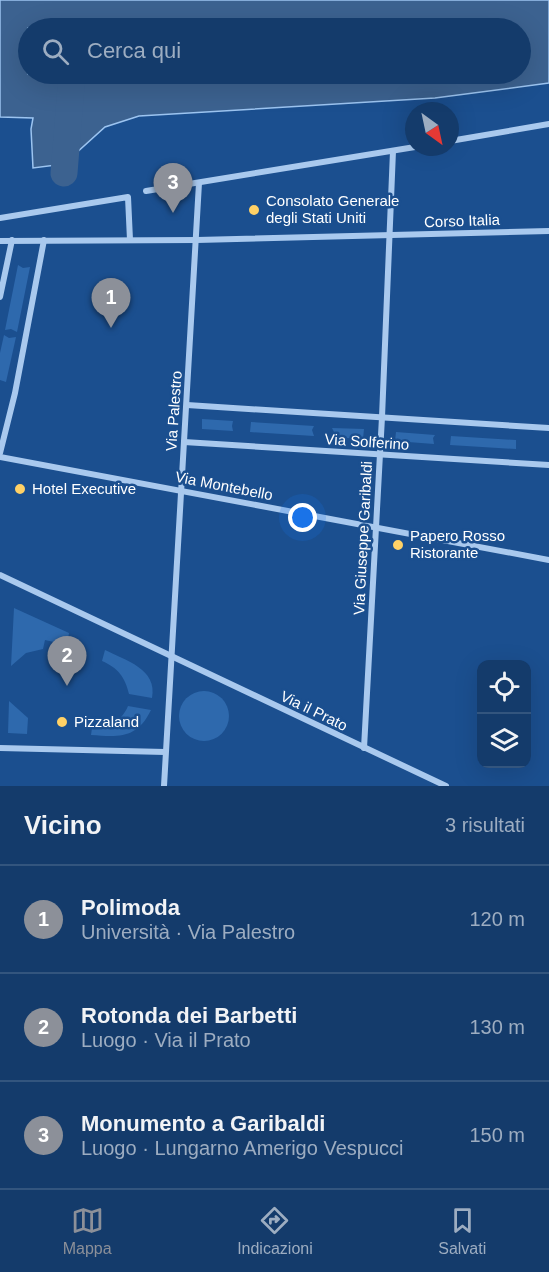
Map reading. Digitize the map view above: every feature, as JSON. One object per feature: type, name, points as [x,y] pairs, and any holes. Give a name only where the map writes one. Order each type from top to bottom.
[{"type":"street","points":[[459,139],[549,124]]},
{"type":"street","points":[[146,191],[405,149]]},
{"type":"street","name":"Via Giuseppe Garibaldi","points":[[364,748],[382,417],[393,151]]},
{"type":"street","name":"Via Palestro","points":[[172,656],[199,183]]},
{"type":"street","points":[[0,218],[128,197],[130,240]]},
{"type":"street","name":"Corso Italia","points":[[0,241],[197,240],[549,231]]},
{"type":"street","points":[[0,297],[12,240]]},
{"type":"street","points":[[0,455],[15,393],[44,240]]},
{"type":"street","name":"Via Solferino","points":[[187,405],[549,428]]},
{"type":"street","name":"Via Solferino","points":[[184,442],[549,465]]},
{"type":"street","name":"Via Montebello","points":[[0,455],[549,560]]},
{"type":"street","name":"Via il Prato","points":[[0,575],[446,786]]},
{"type":"street","points":[[164,786],[172,656]]},
{"type":"street","points":[[0,748],[165,752]]},
{"type":"shaded area","points":[[0,0],[549,0],[549,83],[435,98],[139,116],[105,127],[64,164],[33,168],[31,129],[33,118],[0,117]]},
{"type":"shaded area","points":[[18,265],[23,268],[30,267],[17,332],[11,329],[5,330]]},
{"type":"shaded area","points":[[4,335],[9,338],[16,337],[6,382],[0,380],[0,353]]},
{"type":"shaded area","points":[[202,419],[233,421],[233,431],[202,429]]},
{"type":"shaded area","points":[[251,422],[314,426],[312,430],[314,436],[250,432]]},
{"type":"shaded area","points":[[332,428],[364,429],[363,439],[331,437],[334,432]]},
{"type":"shaded area","points":[[396,432],[435,435],[434,444],[395,441]]},
{"type":"shaded area","points":[[451,436],[516,440],[516,449],[450,445]]},
{"type":"shaded area","points":[[14,608],[69,633],[67,645],[45,640],[43,649],[26,653],[11,666]]},
{"type":"shaded area","points":[[105,650],[130,662],[145,673],[153,688],[152,698],[129,694],[120,674],[102,661]]},
{"type":"shaded area","points":[[199,691],[209,691],[222,698],[229,711],[229,721],[222,734],[209,741],[199,741],[190,737],[183,730],[179,721],[179,711],[183,702],[190,695]]},
{"type":"shaded area","points":[[9,701],[28,718],[27,734],[8,733]]},
{"type":"shaded area","points":[[128,706],[151,710],[140,726],[126,734],[91,735],[92,728],[114,723]]},
{"type":"waterway","points":[[64,173],[71,84]]},
{"type":"place","name":"Consolato Generale degli Stati Uniti","points":[[254,210]]},
{"type":"place","name":"Monumento a Garibaldi","points":[[173,213]]},
{"type":"place","name":"Polimoda","points":[[111,328]]},
{"type":"place","name":"Hotel Executive","points":[[20,489]]},
{"type":"place","name":"Papero Rosso Ristorante","points":[[398,545]]},
{"type":"place","name":"Rotonda dei Barbetti","points":[[67,686]]},
{"type":"place","name":"Pizzaland","points":[[62,722]]}]
